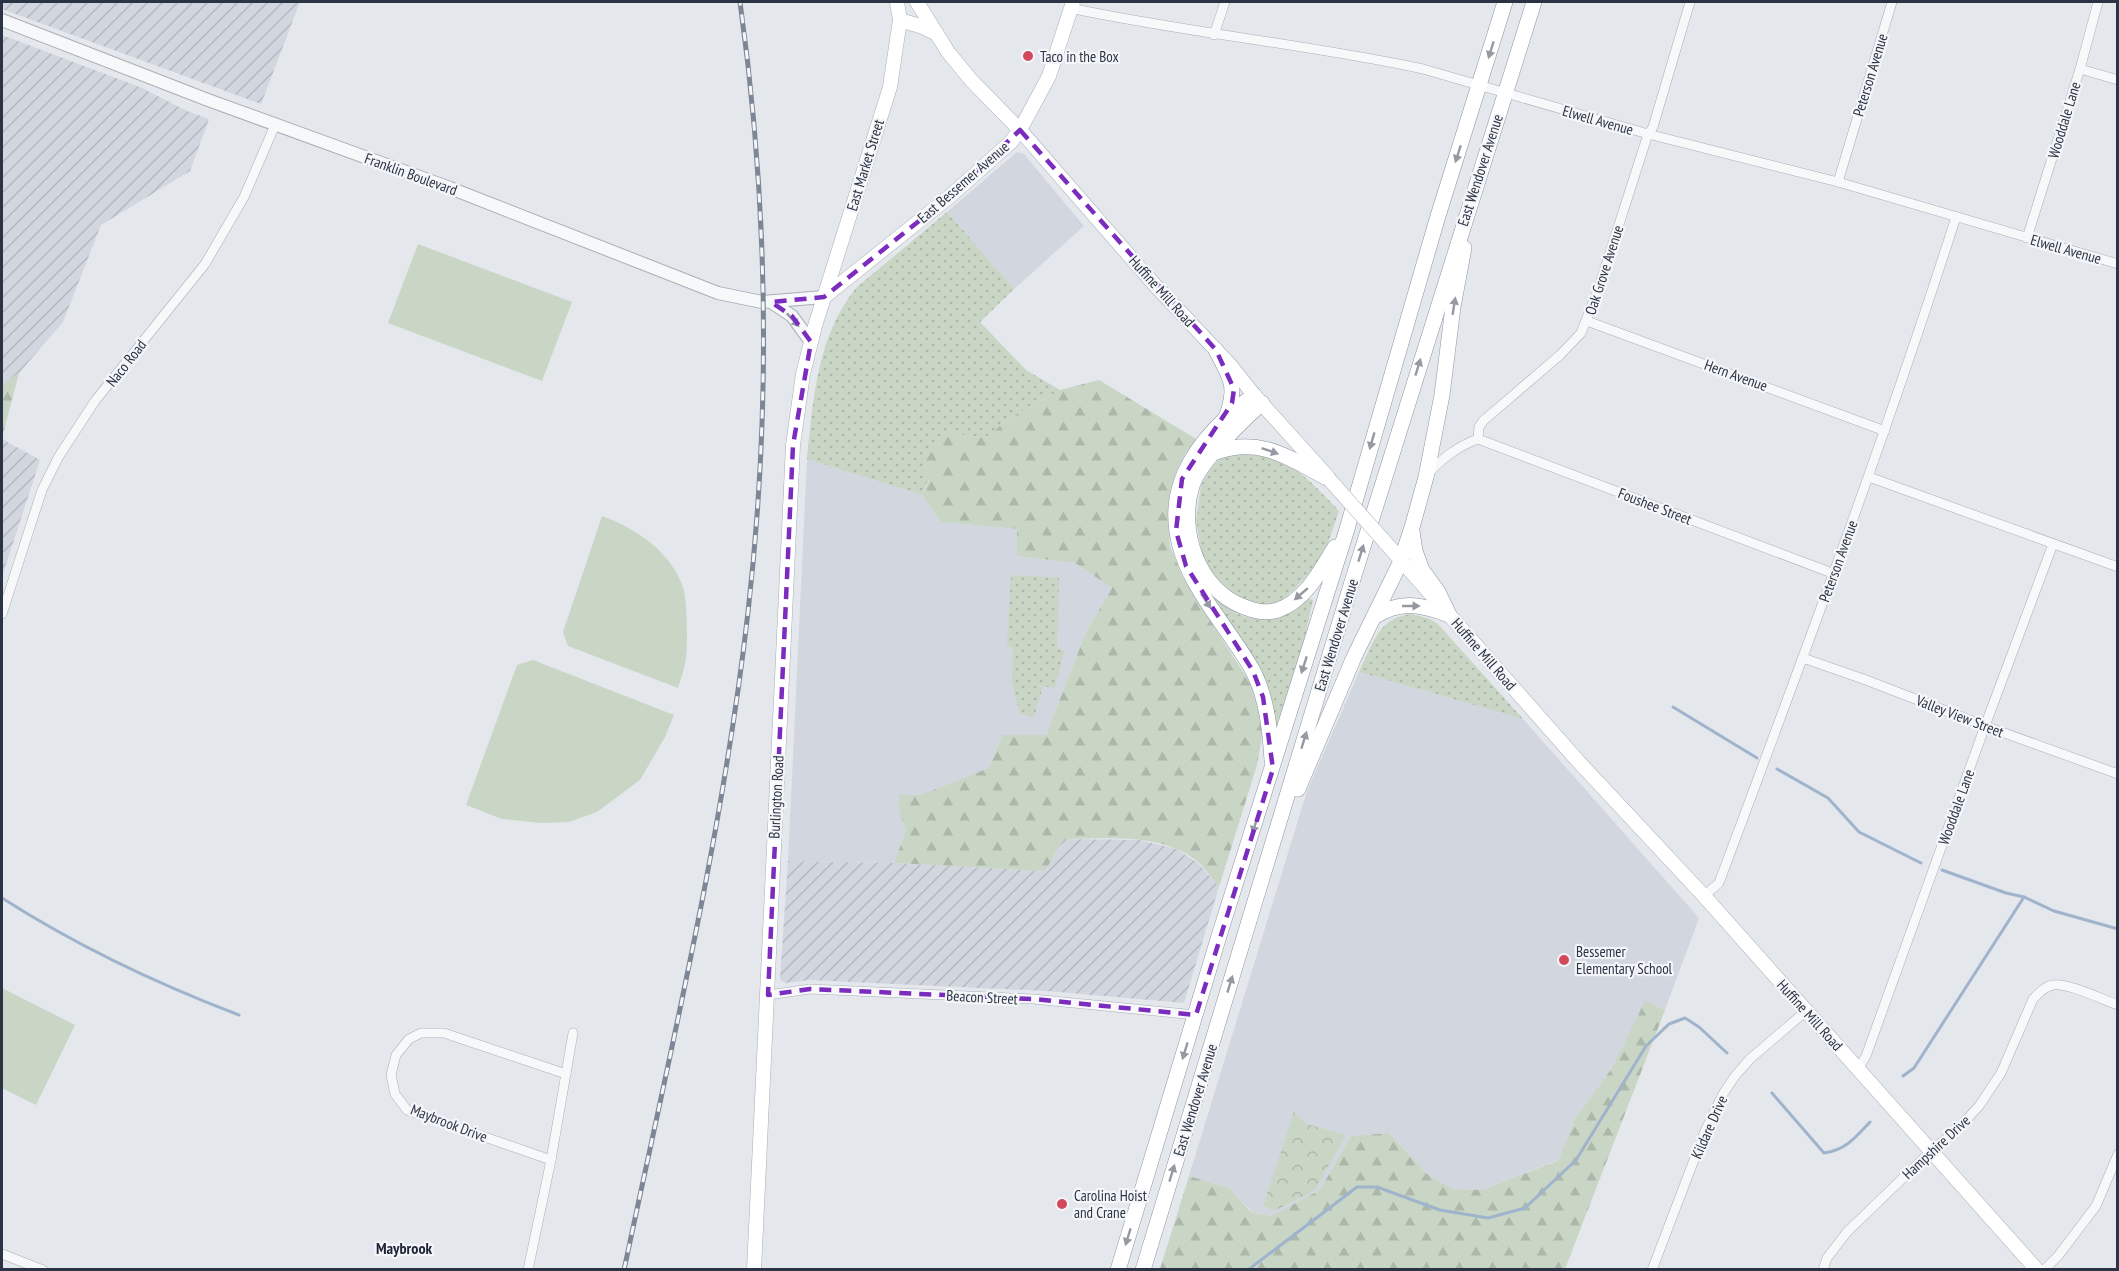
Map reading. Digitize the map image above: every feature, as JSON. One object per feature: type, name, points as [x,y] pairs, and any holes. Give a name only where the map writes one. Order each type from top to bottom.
[{"type":"highway","name":"East Wendover Avenue","points":[[1118,1269],[1347,529],[1438,216],[1505,2]]},
{"type":"highway","name":"East Wendover Avenue","points":[[1143,1269],[1475,183],[1534,2]]},
{"type":"highway","points":[[1268,856],[1335,701],[1401,561],[1412,528],[1426,477],[1442,395],[1453,308],[1475,183]]},
{"type":"highway","points":[[1216,350],[1234,389],[1226,418]]},
{"type":"highway","points":[[1258,399],[1197,474],[1191,488],[1188,522],[1191,543],[1206,578],[1230,602],[1257,612],[1277,610],[1306,591],[1347,529]]},
{"type":"highway","points":[[1258,399],[1226,418],[1198,448],[1182,479],[1175,509],[1179,548],[1186,566],[1201,594],[1253,671],[1263,697],[1270,732],[1273,769]]},
{"type":"highway","points":[[1214,453],[1233,446],[1253,446],[1273,451],[1329,479]]},
{"type":"highway","points":[[1412,528],[1415,551],[1422,570],[1438,592],[1449,615]]},
{"type":"highway","points":[[1374,617],[1385,610],[1411,604],[1449,615]]},
{"type":"main road","name":"Huffine Mill Road","points":[[917,2],[948,52],[971,80],[1020,130],[1153,284],[1216,350],[1577,760],[1704,896],[2037,1269]]},
{"type":"main road","name":"East Bessemer Avenue","points":[[824,297],[949,197],[1011,142],[1020,130],[1049,76],[1071,5]]},
{"type":"main road","points":[[898,9],[909,8],[925,15]]},
{"type":"main road","points":[[898,9],[937,35]]},
{"type":"main road","name":"East Market Street","points":[[815,326],[890,87],[898,9]]},
{"type":"main road","name":"Burlington Road","points":[[754,1269],[793,445],[803,374],[815,326]]},
{"type":"street","points":[[1214,35],[1225,2]]},
{"type":"street","name":"Oak Grove Avenue","points":[[1478,439],[1479,427],[1483,421],[1560,355],[1581,333],[1587,321],[1648,134],[1653,127],[1690,2]]},
{"type":"street","name":"Peterson Avenue","points":[[1838,182],[1892,2]]},
{"type":"street","name":"Wooddale Lane","points":[[2027,238],[2080,69],[2098,2]]},
{"type":"street","name":"Elwell Avenue","points":[[1071,5],[1214,35],[1391,62],[1480,85],[1648,134],[1838,182],[2118,264]]},
{"type":"street","name":"Franklin Boulevard","points":[[2,20],[275,125],[450,188],[717,294],[749,301],[771,302],[824,297]]},
{"type":"street","points":[[2080,69],[2118,80]]},
{"type":"street","name":"Naco Road","points":[[2,614],[42,490],[59,456],[95,401],[205,264],[244,197],[275,125]]},
{"type":"street","name":"Peterson Avenue","points":[[1704,896],[1719,883],[1803,658],[1885,431],[1956,217]]},
{"type":"street","points":[[771,302],[792,316],[811,342]]},
{"type":"street","name":"Hern Avenue","points":[[1587,321],[1885,431]]},
{"type":"street","points":[[1426,477],[1436,466],[1468,442],[1478,439]]},
{"type":"street","name":"Foushee Street","points":[[1478,439],[1832,573]]},
{"type":"street","points":[[1869,477],[2118,567]]},
{"type":"street","name":"Wooddale Lane","points":[[1858,1069],[1870,1045],[2053,544]]},
{"type":"street","name":"Valley View Street","points":[[1803,658],[2118,774]]},
{"type":"street","name":"Hampshire Drive","points":[[1822,1269],[1827,1258],[1847,1232],[1932,1150],[1956,1131],[1979,1106],[2001,1073],[2033,999],[2041,991],[2053,985],[2078,989],[2118,1005]]},
{"type":"street","name":"Beacon Street","points":[[768,995],[810,989],[1021,999],[1196,1015]]},
{"type":"street","name":"Kildare Drive","points":[[1652,1269],[1705,1131],[1723,1094],[1750,1059],[1806,1011]]},
{"type":"street","name":"Maybrook Drive","points":[[551,1160],[407,1110],[395,1094],[391,1075],[396,1055],[409,1039],[421,1033],[444,1033],[566,1074]]},
{"type":"street","points":[[528,1269],[551,1160],[573,1033]]},
{"type":"street","points":[[2044,1269],[2058,1256],[2096,1206],[2118,1154]]},
{"type":"street","points":[[2,1254],[43,1269]]},
{"type":"highlighted area","points":[[1020,130],[1216,350],[1234,389],[1232,403],[1182,479],[1176,531],[1186,566],[1253,671],[1263,697],[1273,769],[1196,1015],[1033,999],[810,989],[768,995],[793,445],[811,342],[792,316],[771,302],[824,297],[949,197]]},
{"type":"shaded area","points":[[2,2],[300,2],[261,104],[2,9]]},
{"type":"shaded area","points":[[2,35],[142,88],[187,111],[209,119],[190,171],[101,225],[63,322],[19,373],[2,385]]},
{"type":"shaded area","points":[[1017,152],[1024,154],[1084,226],[1014,289],[947,212]]},
{"type":"shaded area","points":[[2,439],[40,460],[2,577]]},
{"type":"shaded area","points":[[807,459],[922,495],[941,522],[1017,529],[1017,556],[1075,563],[1112,588],[1086,632],[1046,735],[1002,735],[989,768],[921,796],[899,795],[898,808],[906,830],[894,863],[788,861]]},
{"type":"shaded area","points":[[1359,672],[1523,719],[1699,918],[1665,1010],[1645,1002],[1612,1068],[1575,1119],[1560,1159],[1482,1190],[1453,1189],[1427,1174],[1389,1133],[1351,1136],[1320,1190],[1271,1216],[1252,1212],[1229,1188],[1189,1176],[1307,791]]},
{"type":"shaded area","points":[[1064,839],[1140,840],[1176,849],[1198,863],[1219,887],[1184,1003],[1047,991],[810,980],[785,983],[780,979],[788,861],[894,863],[1045,871]]},
{"type":"green space","points":[[947,212],[1014,289],[980,322],[1026,370],[1060,390],[1008,419],[986,438],[949,433],[922,495],[807,459],[819,369],[833,327],[843,307],[856,288]]},
{"type":"green space","points":[[418,244],[572,302],[542,381],[388,323]]},
{"type":"green space","points":[[19,373],[2,438],[2,385]]},
{"type":"green space","points":[[1099,380],[1196,439],[1175,474],[1169,497],[1170,546],[1182,576],[1252,686],[1259,712],[1262,737],[1257,765],[1219,887],[1198,862],[1184,852],[1134,839],[1064,839],[1045,871],[894,863],[906,830],[898,808],[899,795],[921,795],[989,768],[1002,735],[1046,735],[1086,632],[1112,588],[1075,563],[1017,556],[1017,529],[941,522],[922,495],[929,481],[922,461],[937,437],[949,433],[986,438],[1008,419],[1060,390]]},
{"type":"green space","points":[[1242,452],[1270,456],[1290,466],[1308,479],[1339,511],[1327,546],[1311,571],[1282,600],[1269,605],[1244,603],[1220,584],[1202,555],[1196,521],[1201,485],[1209,471],[1218,460],[1229,454]]},
{"type":"green space","points":[[602,516],[628,528],[651,543],[670,563],[683,587],[687,650],[678,688],[568,646],[563,632]]},
{"type":"green space","points":[[1011,575],[1059,578],[1057,648],[1064,651],[1055,688],[1043,686],[1034,717],[1020,714],[1012,682],[1013,649],[1007,645]]},
{"type":"green space","points":[[1214,595],[1227,607],[1249,618],[1270,616],[1308,598],[1313,600],[1304,641],[1278,726],[1274,725],[1211,597]]},
{"type":"green space","points":[[1412,614],[1438,624],[1523,719],[1359,672],[1373,642],[1384,626],[1391,620]]},
{"type":"green space","points":[[533,660],[674,715],[665,737],[640,780],[597,812],[569,822],[541,823],[502,819],[466,805],[517,665]]},
{"type":"green space","points":[[2,988],[75,1025],[36,1105],[2,1088]]},
{"type":"green space","points":[[1645,1001],[1665,1010],[1565,1269],[1160,1269],[1189,1176],[1229,1188],[1251,1212],[1271,1216],[1320,1190],[1351,1136],[1389,1133],[1427,1174],[1453,1189],[1482,1190],[1559,1160],[1575,1119],[1612,1068]]},
{"type":"green space","points":[[1294,1112],[1307,1124],[1346,1135],[1315,1190],[1276,1210],[1263,1206]]},
{"type":"waterway","points":[[1673,707],[1757,758]]},
{"type":"waterway","points":[[1777,769],[1828,798],[1859,832],[1921,863]]},
{"type":"waterway","points":[[1942,870],[2006,893],[2024,897],[2054,911],[2118,929]]},
{"type":"waterway","points":[[1903,1076],[1914,1068],[2024,897]]},
{"type":"waterway","points":[[2,898],[88,948],[177,990],[239,1015]]},
{"type":"waterway","points":[[1248,1270],[1357,1187],[1377,1187],[1440,1210],[1488,1218],[1525,1208],[1576,1160],[1646,1046],[1669,1024],[1685,1018],[1699,1027],[1727,1053]]},
{"type":"waterway","points":[[1772,1093],[1824,1153],[1845,1146],[1870,1122]]},
{"type":"railway","points":[[624,1270],[694,942],[725,777],[748,612],[755,536],[763,383],[761,230],[756,153],[740,2]]},
{"type":"place","name":"Taco in the Box","points":[[1028,56]]},
{"type":"place","name":"Bessemer Elementary School","points":[[1564,960]]},
{"type":"place","name":"Carolina Hoist and Crane","points":[[1062,1204]]},
{"type":"district","name":"Maybrook","points":[[404,1248]]}]
